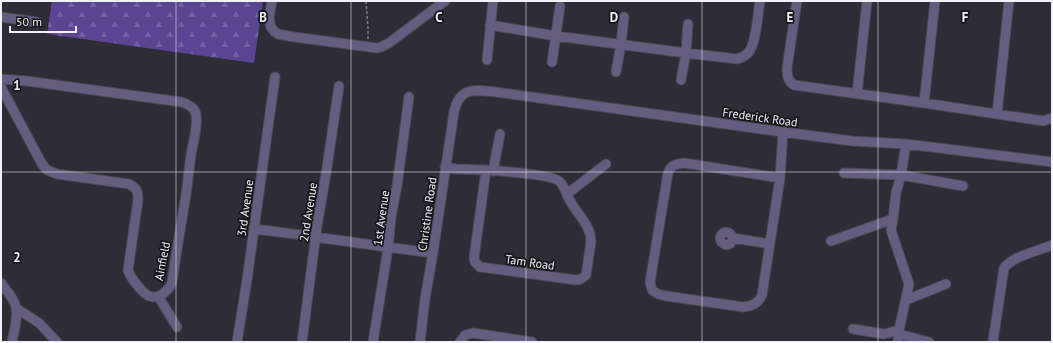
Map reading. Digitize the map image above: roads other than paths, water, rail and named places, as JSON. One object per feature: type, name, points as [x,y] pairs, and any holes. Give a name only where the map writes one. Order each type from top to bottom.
[{"type":"street","points":[[272,1],[270,23],[271,27],[278,34],[377,48],[385,46],[445,1]]},
{"type":"street","points":[[486,60],[493,1]]},
{"type":"street","points":[[490,25],[556,36],[732,59],[742,58],[747,54],[753,44],[760,1]]},
{"type":"street","points":[[798,1],[787,68],[787,75],[791,83],[794,85],[1043,120],[1052,118]]},
{"type":"street","points":[[857,94],[867,1]]},
{"type":"street","points":[[924,103],[935,1]]},
{"type":"street","points":[[997,114],[1009,1]]},
{"type":"street","points":[[552,62],[560,6]]},
{"type":"street","points":[[1,17],[38,22]]},
{"type":"street","points":[[616,72],[624,17]]},
{"type":"street","points":[[681,80],[686,54],[688,24]]},
{"type":"street","name":"3rd Avenue","points":[[236,342],[247,280],[276,77]]},
{"type":"street","name":"Ainfield","points":[[1,79],[27,81],[181,102],[187,104],[194,110],[196,127],[172,283],[166,292],[158,296],[149,296],[144,293],[131,277],[128,270],[138,200],[137,190],[129,184],[57,174],[47,170],[42,164],[1,87]]},
{"type":"street","name":"2nd Avenue","points":[[302,342],[339,86]]},
{"type":"street","name":"Frederick Road","points":[[466,93],[476,90],[496,92],[852,141],[906,144],[1052,162]]},
{"type":"street","name":"Christine Road","points":[[420,342],[425,298],[434,253],[445,167],[456,105],[461,96],[466,93]]},
{"type":"street","name":"1st Avenue","points":[[373,342],[409,97]]},
{"type":"street","points":[[780,178],[684,163],[678,163],[672,166],[668,172],[650,282],[654,292],[666,296],[743,307],[754,305],[758,302],[762,295],[780,178],[782,132]]},
{"type":"street","name":"Tam Road","points":[[445,167],[456,169],[490,170],[528,174],[554,178],[560,181],[570,201],[589,229],[591,237],[590,249],[585,276],[576,280],[480,267],[475,262],[474,258],[490,170],[500,134]]},
{"type":"street","points":[[899,335],[909,284],[891,230],[896,194],[906,144]]},
{"type":"street","points":[[567,194],[606,164]]},
{"type":"street","points":[[844,173],[901,175],[963,186]]},
{"type":"street","points":[[831,241],[893,220]]},
{"type":"street","points":[[254,229],[434,253]]},
{"type":"street","points":[[733,238],[770,244]]},
{"type":"street","points":[[994,342],[993,339],[1004,268],[1017,258],[1052,246]]},
{"type":"street","points":[[1,283],[11,297],[16,308],[12,342]]},
{"type":"street","points":[[906,300],[946,284]]},
{"type":"street","points":[[158,296],[177,327]]},
{"type":"street","points":[[16,308],[39,323],[57,342]]},
{"type":"street","points":[[853,329],[899,335],[929,342]]},
{"type":"street","points":[[460,342],[465,335],[473,333],[532,342]]}]
